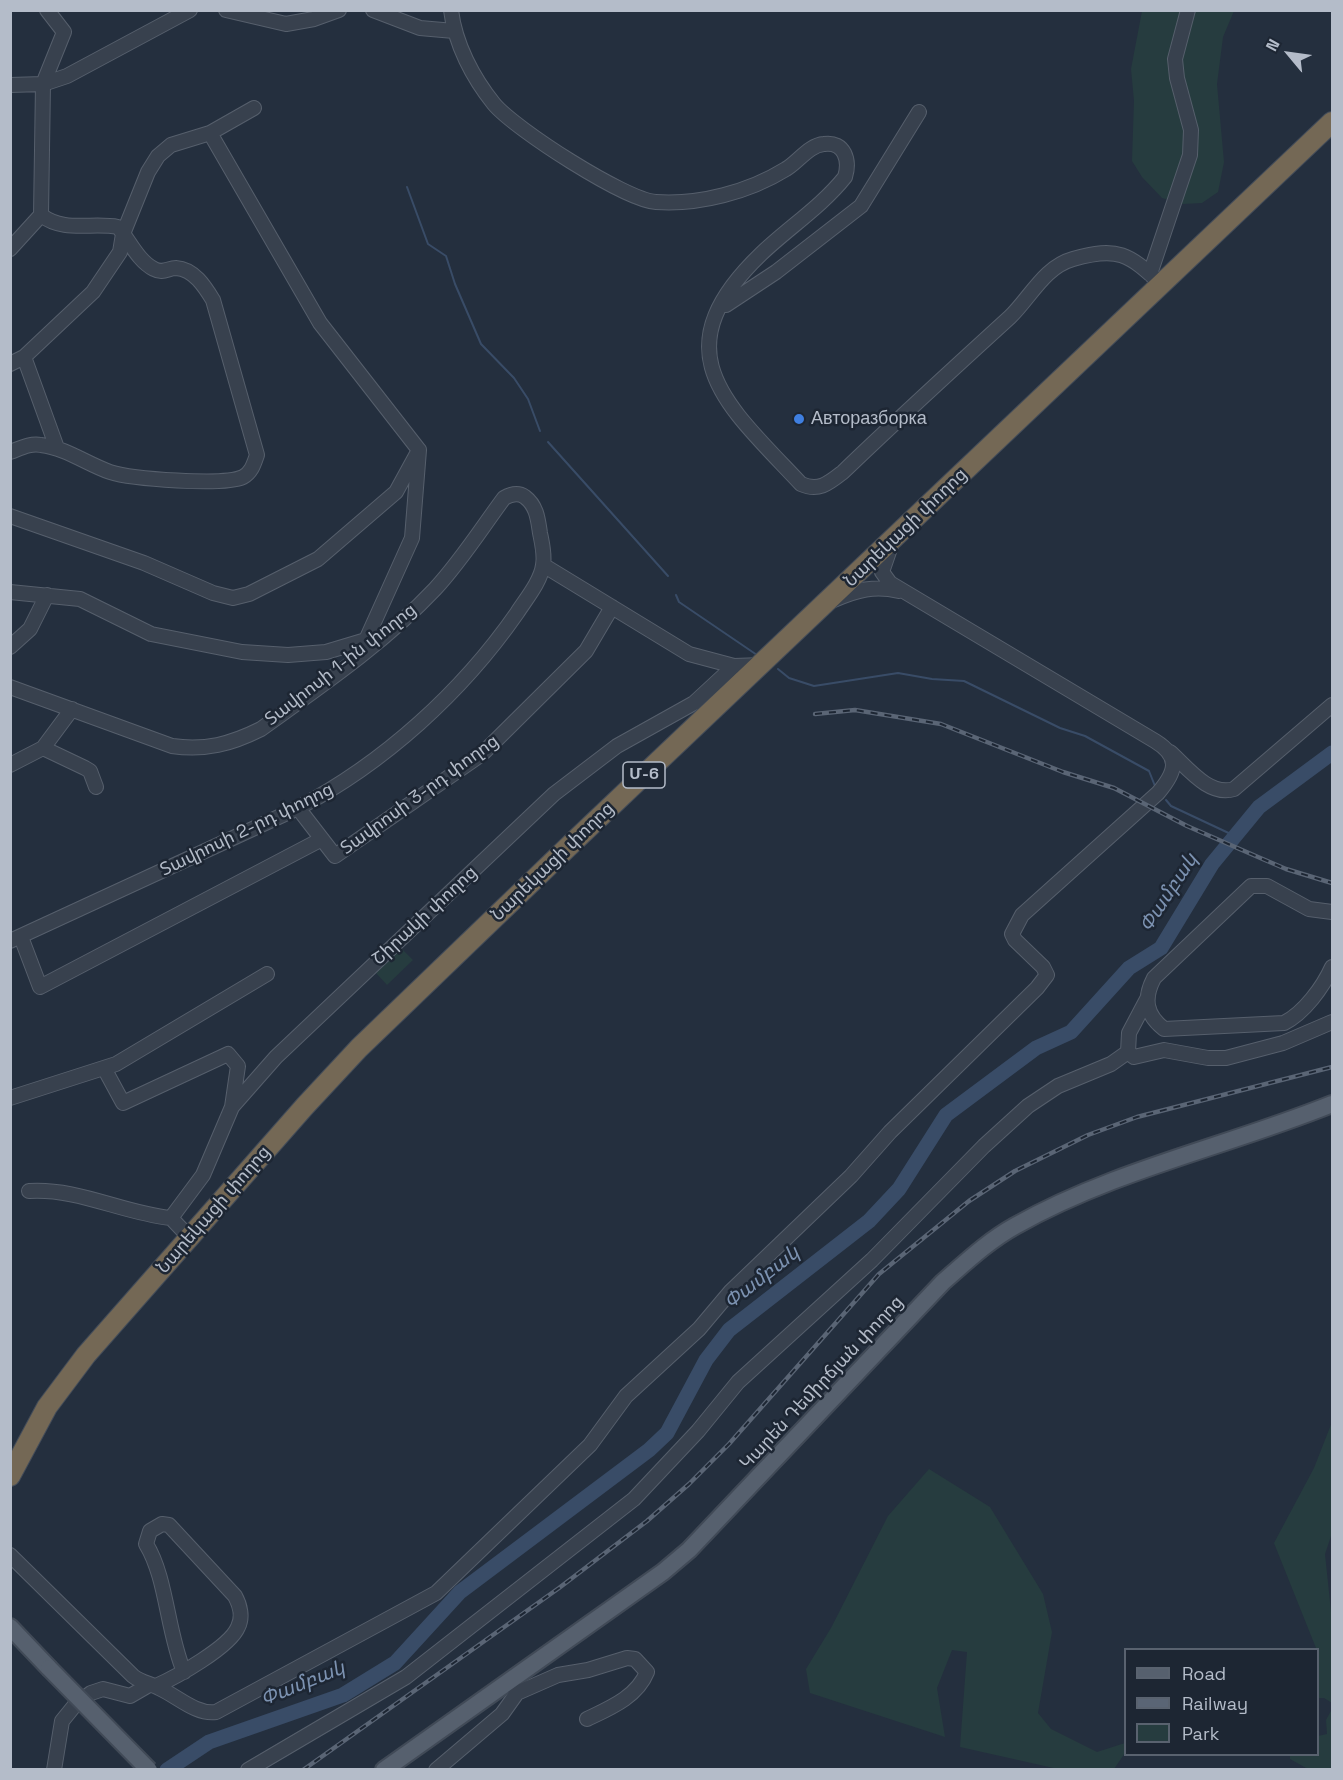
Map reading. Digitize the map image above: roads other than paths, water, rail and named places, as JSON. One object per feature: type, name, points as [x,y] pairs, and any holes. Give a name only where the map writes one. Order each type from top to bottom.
[{"type":"highway","name":"Նարեկացի փողոց","points":[[10,1476],[34,1428],[58,1391],[86,1355],[304,1107],[359,1048],[894,538],[1156,279],[1332,122]]},
{"type":"main road","name":"Կարեն Դեմիրճյան փողոց","points":[[384,1770],[513,1687],[689,1550],[722,1519],[943,1282],[982,1247],[1015,1226],[1130,1175],[1332,1104]]},
{"type":"main road","points":[[10,1627],[149,1770]]},
{"type":"street","points":[[10,249],[41,216],[43,84],[64,32],[47,10]]},
{"type":"street","points":[[10,85],[43,84],[67,76],[190,10]]},
{"type":"street","points":[[226,10],[286,24],[314,19],[339,10]]},
{"type":"street","points":[[373,10],[420,28],[454,31]]},
{"type":"street","points":[[451,10],[454,31],[479,84],[496,106],[569,159],[638,199],[657,202],[720,196],[743,190],[777,174],[819,145],[826,143],[840,148],[848,159],[845,177],[760,255],[719,309],[712,321],[708,342],[722,393],[733,412],[801,484],[815,488],[830,483],[1012,314],[1045,276],[1060,264],[1073,259],[1118,253],[1130,257],[1156,279],[1190,155],[1191,130],[1177,78],[1175,59],[1188,10]]},
{"type":"street","points":[[10,364],[24,357],[93,292],[120,252],[123,234],[148,172],[158,156],[171,145],[210,133],[254,108]]},
{"type":"street","points":[[719,309],[776,272],[861,206],[919,112]]},
{"type":"street","points":[[10,592],[80,599],[150,634],[242,652],[288,655],[326,652],[368,644],[412,538],[419,450],[320,323],[210,133]]},
{"type":"street","points":[[10,452],[30,444],[57,448],[110,472],[147,480],[229,480],[243,477],[253,468],[257,454],[213,300],[205,286],[185,270],[175,268],[163,272],[148,265],[118,227],[57,225],[41,216]]},
{"type":"street","points":[[24,357],[57,448]]},
{"type":"street","points":[[10,516],[144,563],[213,593],[233,598],[249,594],[318,559],[396,492],[419,450]]},
{"type":"street","name":"Տավրոսի 1-ին փողոց","points":[[10,687],[172,746],[192,749],[214,747],[239,740],[261,729],[434,590],[463,556],[504,498],[512,494],[522,494],[531,502],[536,512],[543,566]]},
{"type":"street","points":[[894,538],[882,572],[890,583],[1168,750],[1208,786],[1225,792],[1234,789],[1332,705]]},
{"type":"street","points":[[543,566],[689,654],[734,666],[762,665]]},
{"type":"street","name":"Տավրոսի 2-րդ փողոց","points":[[16,939],[298,808],[336,788],[377,758],[468,674],[497,641],[526,600],[543,566]]},
{"type":"street","points":[[825,604],[854,591],[872,588],[907,594]]},
{"type":"street","points":[[10,647],[30,629],[47,595]]},
{"type":"street","name":"Տավրոսի 3-րդ փողոց","points":[[298,808],[335,856],[482,754],[586,651],[612,607]]},
{"type":"street","name":"Շիրակի փողոց","points":[[171,1218],[203,1175],[232,1107],[276,1057],[555,794],[617,746],[694,703],[734,666]]},
{"type":"street","points":[[10,765],[43,748],[72,708]]},
{"type":"street","points":[[43,748],[90,771],[96,787]]},
{"type":"street","points":[[10,1555],[133,1676],[203,1712],[216,1712],[428,1599],[590,1445],[626,1396],[699,1329],[731,1291],[851,1176],[890,1132],[1037,988],[1047,975],[1043,967],[1015,940],[1012,934],[1014,926],[1022,915],[1170,779],[1173,765],[1168,750]]},
{"type":"street","name":"Տավրոսի 3-րդ փողոց","points":[[16,939],[40,987],[322,839]]},
{"type":"street","points":[[1128,1052],[1129,1033],[1147,999],[1154,978],[1251,886],[1267,886],[1309,909],[1332,912]]},
{"type":"street","points":[[1147,999],[1148,1012],[1164,1029],[1284,1023],[1294,1018],[1307,1003],[1332,967]]},
{"type":"street","points":[[10,1098],[104,1068],[267,974]]},
{"type":"street","points":[[1128,1052],[1134,1057],[1164,1050],[1208,1058],[1226,1058],[1283,1043],[1332,1022]]},
{"type":"street","points":[[248,1770],[406,1677],[634,1499],[698,1431],[738,1382],[864,1268],[1020,1113],[1058,1086],[1110,1064],[1128,1052]]},
{"type":"street","points":[[104,1068],[123,1103],[228,1054],[238,1066],[232,1107]]},
{"type":"street","points":[[29,1191],[55,1189],[149,1216],[171,1218],[190,1238]]},
{"type":"street","points":[[54,1770],[62,1722],[75,1705],[103,1689],[130,1696],[184,1672],[234,1635],[239,1626],[240,1605],[235,1596],[169,1526],[162,1524],[150,1532],[146,1544],[155,1559],[174,1651],[184,1672]]},
{"type":"street","points":[[436,1770],[502,1714],[513,1687],[588,1670],[627,1658],[635,1659],[642,1664],[647,1672],[634,1692],[614,1706],[587,1719]]},
{"type":"waterway","points":[[407,187],[428,244],[446,256],[455,284],[481,344],[514,378],[528,399],[540,431]]},
{"type":"waterway","points":[[548,442],[668,576]]},
{"type":"waterway","points":[[676,595],[679,602],[757,655]]},
{"type":"waterway","points":[[778,669],[789,678],[814,686],[898,673],[932,679],[964,681],[1060,728],[1085,736],[1149,771],[1155,786]]},
{"type":"waterway","name":"Փամբակ","points":[[167,1770],[209,1742],[343,1695],[395,1663],[460,1592],[649,1450],[667,1433],[706,1360],[729,1330],[869,1221],[899,1189],[946,1115],[1036,1048],[1071,1032],[1129,968],[1161,948],[1212,864],[1259,807],[1332,753]]},
{"type":"waterway","points":[[1166,800],[1171,806],[1235,836]]},
{"type":"railway","points":[[815,714],[855,710],[941,724],[1063,772],[1114,788],[1187,826],[1258,857],[1286,869],[1332,883]]},
{"type":"railway","points":[[303,1770],[559,1588],[647,1521],[729,1444],[879,1274],[969,1201],[1015,1171],[1088,1135],[1137,1117],[1332,1067]]},
{"type":"place","name":"Авторазборка","points":[[799,419]]}]
